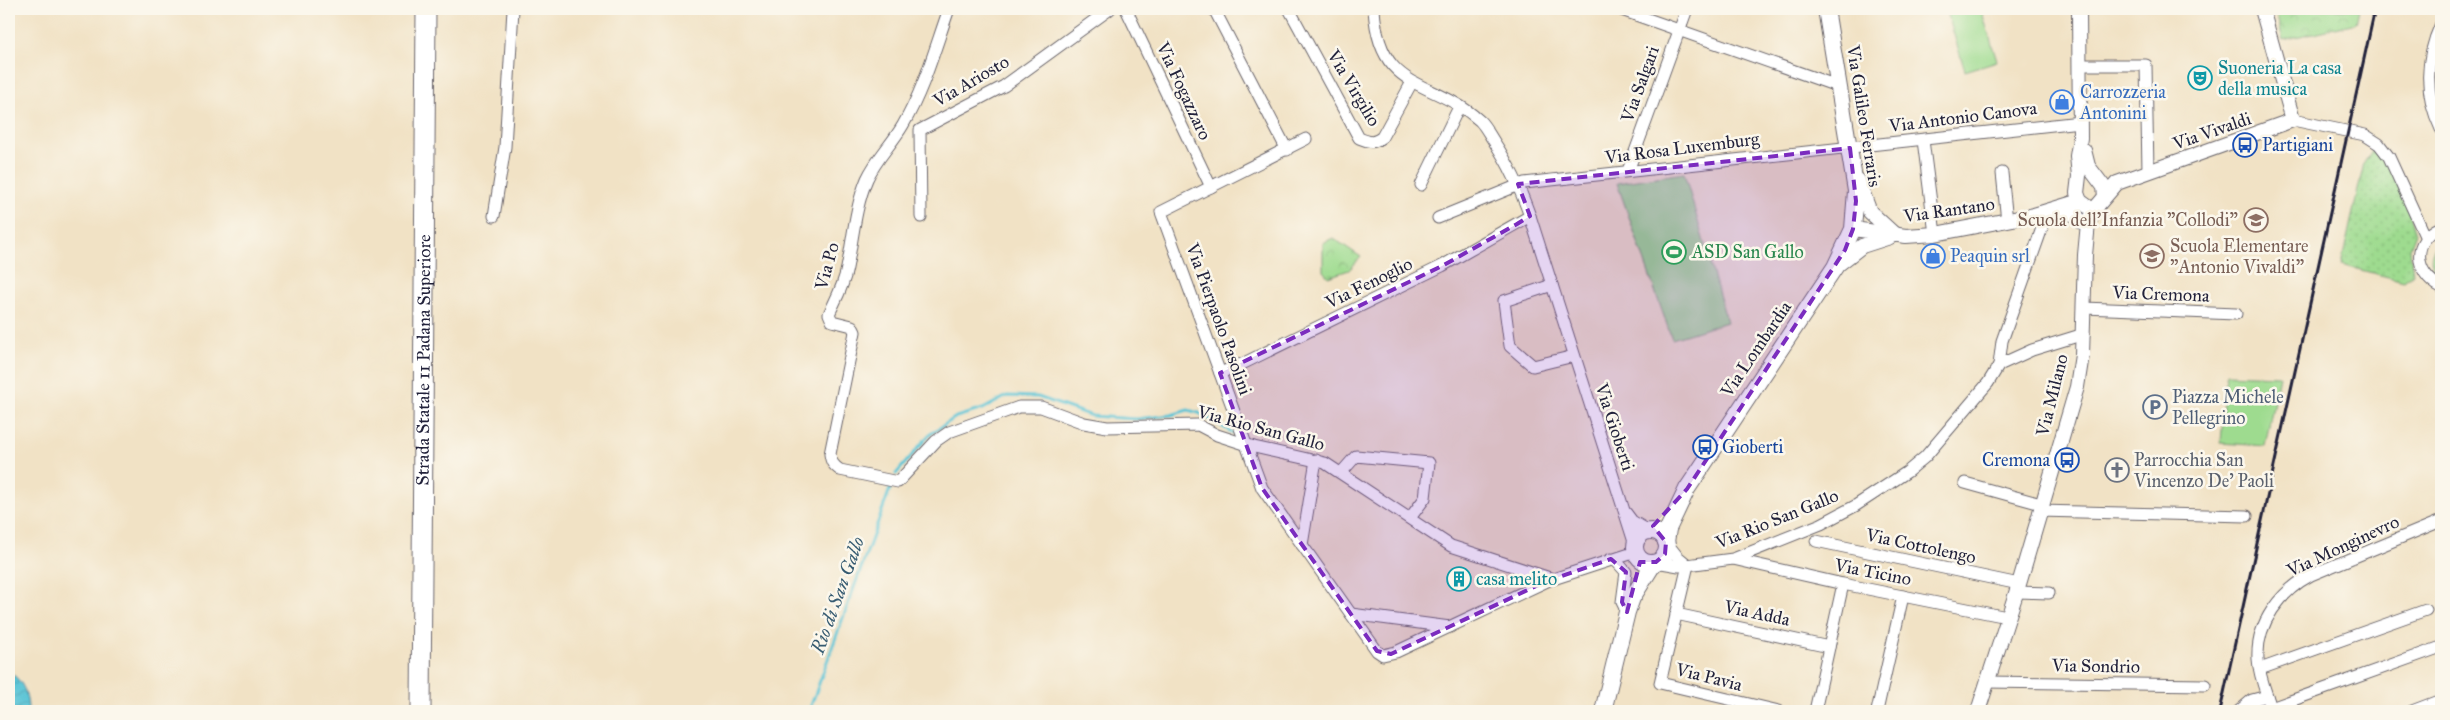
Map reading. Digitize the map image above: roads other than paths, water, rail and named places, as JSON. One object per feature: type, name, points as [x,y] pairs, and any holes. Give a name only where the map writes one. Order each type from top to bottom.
[{"type":"highway","name":"Strada Statale 11 Padana Superiore","points":[[411,711],[414,9]]},
{"type":"highway","name":"Strada Statale 11 Padana Superiore","points":[[421,711],[426,9]]},
{"type":"main road","name":"Via Galileo Ferraris","points":[[1826,9],[1851,154],[1856,202],[1853,229]]},
{"type":"main road","name":"Via Lombardia","points":[[1687,489],[1649,531],[1640,535],[1644,556],[1665,554],[1668,529],[1687,489],[1835,266],[1853,229]]},
{"type":"main road","points":[[1649,531],[1661,534],[1666,542]]},
{"type":"main road","points":[[1603,711],[1644,556]]},
{"type":"street","points":[[494,216],[505,147],[512,9]]},
{"type":"street","name":"Via Po","points":[[898,482],[840,470],[830,461],[855,332],[852,326],[832,321],[830,314],[838,299],[847,270],[856,222],[867,180],[875,163],[902,126],[921,90],[949,9]]},
{"type":"street","name":"Via Ariosto","points":[[921,218],[920,130],[1004,86],[1110,9]]},
{"type":"street","name":"Via Fogazzaro","points":[[1126,9],[1211,187]]},
{"type":"street","points":[[1214,9],[1287,150]]},
{"type":"street","name":"Via Virgilio","points":[[1289,9],[1359,138],[1369,143],[1376,142],[1382,137],[1412,82]]},
{"type":"street","name":"Via Gioberti","points":[[1374,9],[1376,32],[1388,59],[1401,75],[1459,106],[1482,123],[1512,170],[1530,216],[1624,509],[1644,556]]},
{"type":"street","points":[[1619,9],[1840,86]]},
{"type":"street","name":"Via Salgari","points":[[1628,171],[1678,29],[1687,9]]},
{"type":"street","name":"Via Milano","points":[[2079,9],[2080,138],[2077,156],[2085,255]]},
{"type":"street","points":[[2262,9],[2293,120],[2365,135],[2379,144],[2389,157],[2426,238]]},
{"type":"street","points":[[2441,24],[2432,46],[2428,64],[2431,100],[2441,129]]},
{"type":"street","points":[[2079,65],[2146,65],[2145,172]]},
{"type":"street","points":[[1421,185],[1459,106]]},
{"type":"street","name":"Via Vivaldi","points":[[2101,200],[2117,184],[2145,172],[2191,158],[2293,120]]},
{"type":"street","name":"Via Antonio Canova","points":[[1851,154],[1923,140],[2080,122]]},
{"type":"street","name":"Via Milano","points":[[1978,711],[2007,616],[2018,588],[2040,508],[2077,388],[2084,334],[2085,255],[2089,220],[2101,200],[2104,187],[2088,166],[2080,138]]},
{"type":"street","name":"Via Pierpaolo Pasolini","points":[[1306,139],[1161,212],[1262,488],[1377,651],[1383,655],[1396,652],[1450,627]]},
{"type":"street","points":[[1923,140],[1935,234]]},
{"type":"street","name":"Via Rosa Luxemburg","points":[[1518,184],[1808,150],[1851,154]]},
{"type":"street","name":"Via Rantano","points":[[1851,154],[1870,212],[1896,236]]},
{"type":"street","name":"Via Vivaldi","points":[[2098,180],[2128,172],[2145,172]]},
{"type":"street","name":"Via Rantano","points":[[2002,173],[2007,221]]},
{"type":"street","points":[[2098,180],[2087,179],[2080,195],[2091,206],[2101,200]]},
{"type":"street","points":[[1438,218],[1518,184]]},
{"type":"street","name":"Via Rantano","points":[[1853,229],[1896,236],[1935,234],[2007,221],[2045,211],[2080,195]]},
{"type":"street","points":[[2045,211],[2074,214],[2082,222]]},
{"type":"street","name":"Via Rio San Gallo","points":[[1644,556],[1679,566],[1711,564],[1732,559],[1821,524],[1855,506],[1907,472],[1924,457],[1988,383],[1999,365],[2002,342],[2041,231],[2045,211]]},
{"type":"street","name":"Via Fenoglio","points":[[1220,373],[1442,266],[1530,216]]},
{"type":"street","points":[[2441,227],[2426,238],[2420,252],[2421,267],[2432,283],[2441,287]]},
{"type":"street","name":"Via Rantano","points":[[1835,266],[1862,246],[1896,236]]},
{"type":"street","points":[[1552,285],[1504,302],[1510,346],[1533,366],[1574,356]]},
{"type":"street","name":"Via Cremona","points":[[2084,308],[2236,314]]},
{"type":"street","points":[[1999,365],[2032,350],[2084,334]]},
{"type":"street","name":"Via Rio San Gallo","points":[[898,482],[936,441],[950,432],[968,424],[1025,406],[1041,407],[1084,423],[1106,427],[1198,425],[1217,435],[1254,447],[1316,460],[1341,473],[1451,546],[1553,579]]},
{"type":"street","points":[[1341,473],[1356,456],[1429,463],[1425,498],[1410,518]]},
{"type":"street","points":[[1302,545],[1316,460]]},
{"type":"street","points":[[1965,482],[2040,508],[2247,516]]},
{"type":"street","points":[[1624,509],[1632,520],[1649,531]]},
{"type":"street","name":"Via Monginevro","points":[[2272,710],[2260,669],[2259,648],[2270,615],[2282,595],[2298,582],[2441,521]]},
{"type":"street","name":"Via Cottolengo","points":[[1816,541],[2018,588]]},
{"type":"street","points":[[1666,542],[1677,556],[1688,565]]},
{"type":"street","points":[[1351,614],[1450,627],[1553,579],[1610,559],[1644,556]]},
{"type":"street","points":[[1610,559],[1617,562],[1626,572],[1622,602],[1630,605]]},
{"type":"street","name":"Via Ticino","points":[[1732,559],[1843,584],[2007,616]]},
{"type":"street","name":"Via Pavia","points":[[1688,565],[1660,683],[1779,711]]},
{"type":"street","points":[[1815,711],[1843,584]]},
{"type":"street","points":[[2018,588],[2049,593]]},
{"type":"street","points":[[1877,711],[1903,596]]},
{"type":"street","points":[[2260,669],[2426,610]]},
{"type":"street","name":"Via Adda","points":[[1676,614],[1830,647]]},
{"type":"street","points":[[2272,710],[2441,647]]},
{"type":"street","name":"Via Sondrio","points":[[1987,682],[2205,685]]},
{"type":"street","points":[[2239,711],[2252,700],[2267,696]]},
{"type":"street","points":[[2412,711],[2441,700]]},
{"type":"water","points":[[9,672],[22,684],[27,699],[28,711],[9,711]]},
{"type":"waterway","points":[[896,474],[929,435],[956,417],[983,409],[1007,396],[1038,397],[1092,416],[1136,419],[1171,415],[1188,410],[1199,413],[1233,433]]},
{"type":"waterway","name":"Rio di San Gallo","points":[[809,711],[890,489]]},
{"type":"railway","points":[[2220,711],[2375,9]]},
{"type":"place","name":"Suoneria La casa della musica","points":[[2200,78]]},
{"type":"place","name":"Carrozzeria Antonini","points":[[2062,102]]},
{"type":"place","name":"Partigiani","points":[[2245,145]]},
{"type":"place","name":"Scuola dell'Infanzia \"Collodi\"","points":[[2256,220]]},
{"type":"place","name":"ASD San Gallo","points":[[1674,252]]},
{"type":"place","name":"Peaquin srl","points":[[1933,256]]},
{"type":"place","name":"Scuola Elementare \"Antonio Vivaldi\"","points":[[2152,256]]},
{"type":"place","name":"Piazza Michele Pellegrino","points":[[2155,407]]},
{"type":"place","name":"Gioberti","points":[[1705,447]]},
{"type":"place","name":"Cremona","points":[[2067,460]]},
{"type":"place","name":"Parrocchia San Vincenzo De' Paoli","points":[[2117,470]]},
{"type":"place","name":"casa melito","points":[[1459,579]]}]
